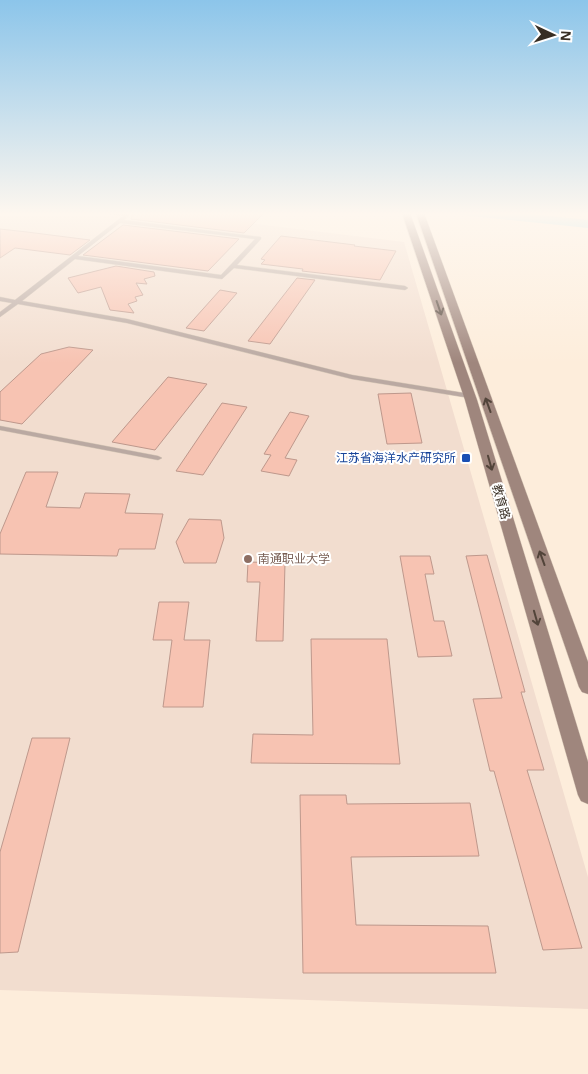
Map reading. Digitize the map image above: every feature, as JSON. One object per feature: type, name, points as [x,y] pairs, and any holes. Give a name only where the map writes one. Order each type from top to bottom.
[{"type":"street","name":"教育路","points":[[424,263],[470,396],[588,795]]},
{"type":"street","name":"教育路","points":[[438,263],[588,687]]},
{"type":"lane","points":[[0,316],[66,263]]},
{"type":"lane","points":[[119,263],[222,277],[235,263]]},
{"type":"lane","points":[[232,266],[405,288]]},
{"type":"lane","points":[[0,299],[127,321],[352,377],[470,396]]},
{"type":"lane","points":[[0,428],[158,458]]},
{"type":"shaded area","name":"南通职业大学","points":[[0,263],[410,263],[588,877],[588,1009],[0,990]]},
{"type":"building","points":[[146,263],[216,263],[208,271]]},
{"type":"building","points":[[262,263],[389,263],[380,280]]},
{"type":"building","points":[[116,266],[154,272],[155,276],[144,279],[147,284],[136,283],[143,295],[135,297],[137,301],[128,304],[134,313],[110,310],[101,287],[78,293],[68,278]]},
{"type":"building","points":[[297,278],[315,280],[270,344],[248,341]]},
{"type":"building","points":[[220,290],[237,293],[204,331],[186,328]]},
{"type":"building","points":[[69,347],[93,350],[22,424],[0,420],[0,392],[41,354]]},
{"type":"building","points":[[168,377],[207,384],[155,450],[112,442]]},
{"type":"building","points":[[411,393],[422,443],[387,444],[378,394]]},
{"type":"building","points":[[222,403],[247,407],[203,475],[176,471]]},
{"type":"building","points":[[290,412],[309,416],[285,458],[297,460],[289,476],[261,471],[271,455],[264,454]]},
{"type":"building","points":[[26,472],[58,472],[46,507],[80,508],[85,493],[130,494],[125,513],[163,514],[155,549],[119,549],[117,556],[0,554],[0,534]]},
{"type":"building","points":[[189,519],[221,520],[224,538],[216,563],[184,563],[176,542]]},
{"type":"building","points":[[487,555],[525,692],[521,692],[544,770],[527,770],[582,948],[543,950],[494,771],[490,771],[473,699],[502,698],[466,556]]},
{"type":"building","points":[[400,556],[430,556],[434,574],[425,574],[434,621],[444,621],[452,656],[418,657]]},
{"type":"building","points":[[248,562],[285,563],[283,641],[256,641],[260,582],[247,582]]},
{"type":"building","points":[[159,602],[189,602],[184,640],[210,640],[203,707],[163,707],[172,640],[153,640]]},
{"type":"building","points":[[311,639],[387,639],[400,764],[251,763],[253,734],[313,735]]},
{"type":"building","points":[[32,738],[70,738],[18,952],[0,953],[0,852]]},
{"type":"building","points":[[300,795],[346,795],[347,804],[470,803],[479,856],[351,857],[356,925],[488,926],[496,973],[303,973]]},
{"type":"place","name":"江苏省海洋水产研究所","points":[[466,458]]},
{"type":"place","name":"南通职业大学","points":[[248,559]]}]
